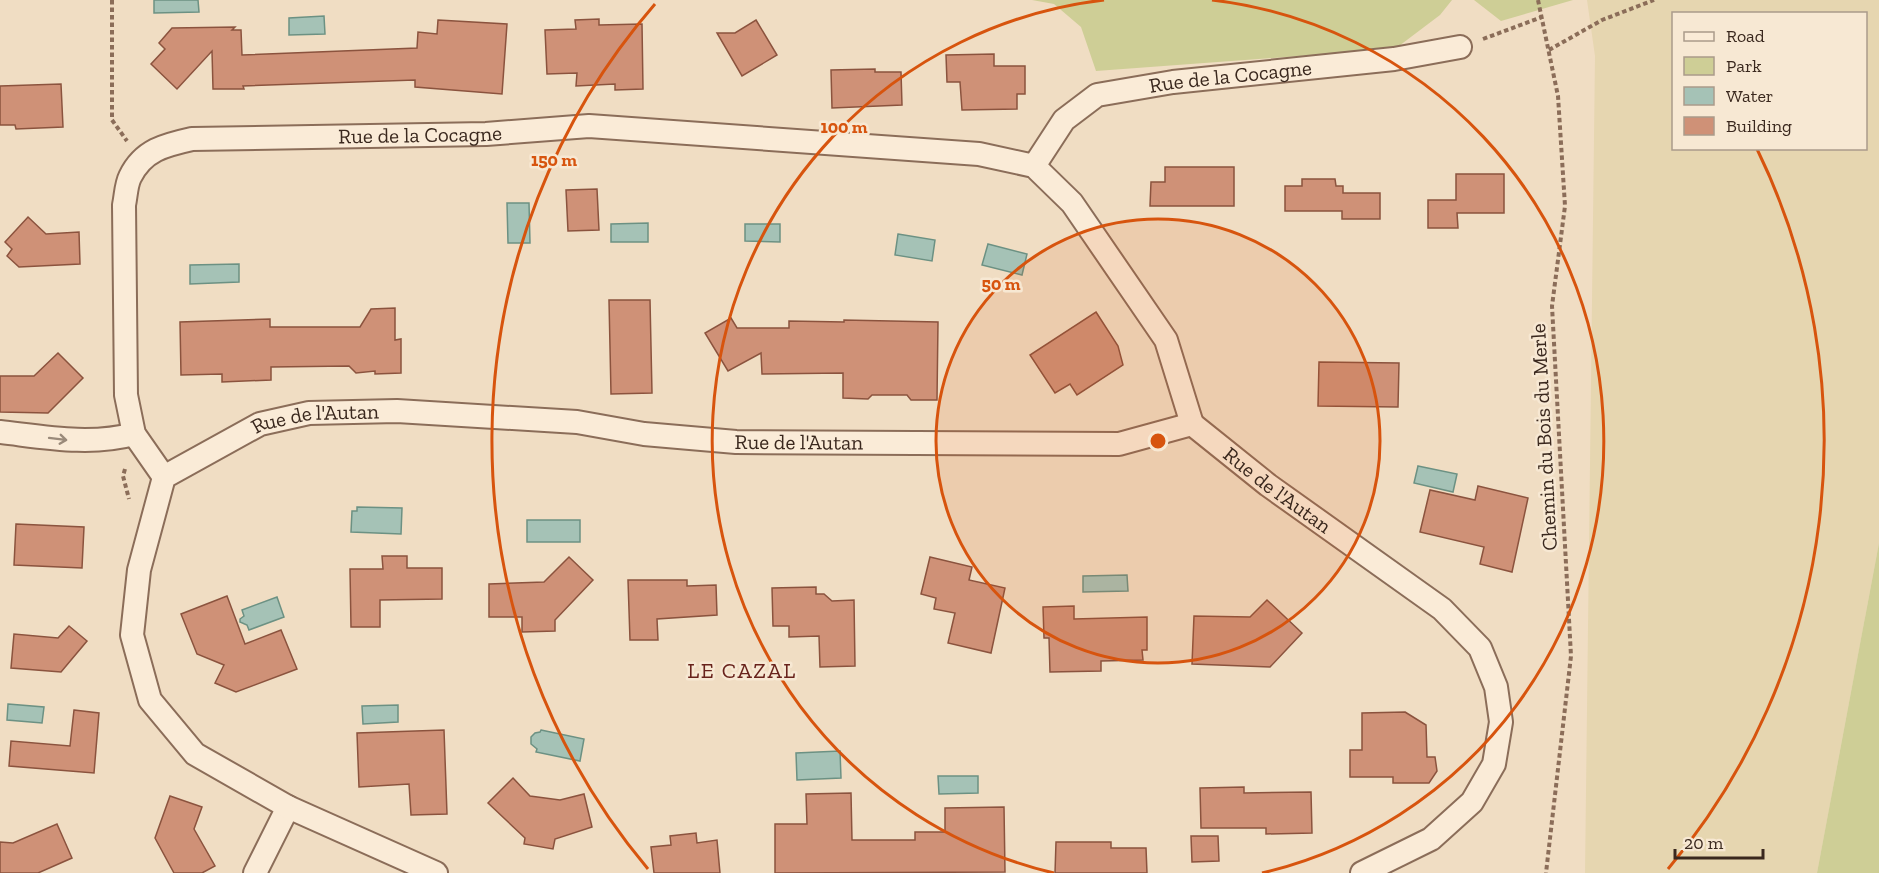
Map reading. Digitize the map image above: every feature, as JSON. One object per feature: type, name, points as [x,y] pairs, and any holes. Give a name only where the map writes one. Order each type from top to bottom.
[{"type":"street","name":"Rue de la Cocagne","points":[[143,158],[163,145],[192,139],[486,134],[589,126],[979,154],[1034,166],[1064,120],[1097,94],[1173,82],[1394,59],[1460,47]]},
{"type":"street","points":[[143,158],[129,178],[124,205],[126,395],[134,434],[164,477],[139,570],[132,636],[150,700],[195,754],[288,807],[436,873]]},
{"type":"street","points":[[1034,166],[1072,203],[1166,340],[1192,424]]},
{"type":"street","name":"Rue de l'Autan","points":[[164,477],[260,424],[309,413],[397,411],[577,422],[644,434],[736,442],[1119,444],[1192,424],[1268,485],[1442,609],[1480,648],[1496,687],[1501,722],[1494,764],[1472,802],[1431,839],[1362,873]]},
{"type":"street","points":[[0,432],[74,441],[117,438],[134,434]]},
{"type":"street","points":[[255,873],[288,807]]},
{"type":"path","points":[[112,0],[112,120],[124,138],[143,158]]},
{"type":"path","name":"Chemin du Bois du Merle","points":[[1538,0],[1558,96],[1565,206],[1552,306],[1571,656],[1546,873]]},
{"type":"path","points":[[1549,50],[1602,20],[1654,0]]},
{"type":"path","points":[[1460,47],[1542,17]]},
{"type":"path","points":[[130,503],[123,476],[134,434]]},
{"type":"shaded area","points":[[1587,0],[1879,0],[1879,543],[1817,873],[1585,873],[1595,56]]},
{"type":"green space","points":[[1032,0],[1452,0],[1440,15],[1395,49],[1096,71],[1081,27],[1054,4]]},
{"type":"green space","points":[[1474,0],[1573,0],[1501,21]]},
{"type":"green space","points":[[1879,543],[1879,873],[1817,873]]},
{"type":"water","points":[[154,0],[198,0],[199,12],[154,13]]},
{"type":"water","points":[[324,16],[325,34],[289,35],[289,18]]},
{"type":"water","points":[[507,203],[529,203],[530,243],[508,243]]},
{"type":"water","points":[[648,223],[648,242],[611,242],[611,224]]},
{"type":"water","points":[[745,224],[780,224],[780,242],[745,241]]},
{"type":"water","points":[[898,234],[935,240],[932,261],[895,255]]},
{"type":"water","points":[[988,244],[1027,254],[1022,275],[982,265]]},
{"type":"water","points":[[239,264],[239,282],[190,284],[190,265]]},
{"type":"water","points":[[1418,466],[1457,474],[1453,492],[1414,483]]},
{"type":"water","points":[[357,507],[402,508],[401,534],[351,532],[352,511],[357,511]]},
{"type":"water","points":[[527,520],[580,520],[580,542],[527,542]]},
{"type":"water","points":[[1127,575],[1128,591],[1083,592],[1083,576]]},
{"type":"water","points":[[277,597],[284,617],[249,630],[247,625],[240,622],[244,616],[242,610]]},
{"type":"water","points":[[8,704],[44,707],[42,723],[7,720]]},
{"type":"water","points":[[398,705],[398,722],[363,724],[362,706]]},
{"type":"water","points":[[541,730],[584,739],[580,761],[536,752],[537,749],[531,744],[531,737]]},
{"type":"water","points":[[840,751],[841,778],[797,780],[796,753]]},
{"type":"water","points":[[938,776],[978,776],[978,793],[939,794]]},
{"type":"building","points":[[599,19],[599,25],[642,24],[643,89],[615,90],[615,84],[576,86],[577,73],[547,74],[545,30],[576,29],[575,20]]},
{"type":"building","points":[[438,20],[507,24],[502,94],[415,87],[415,80],[213,89],[212,51],[177,89],[151,64],[165,49],[159,43],[172,28],[235,27],[232,30],[241,30],[242,55],[417,48],[418,32],[437,34]]},
{"type":"building","points":[[756,20],[777,55],[742,76],[717,33],[735,33]]},
{"type":"building","points":[[994,54],[994,66],[1025,66],[1025,94],[1017,94],[1017,109],[962,110],[960,82],[947,82],[946,55]]},
{"type":"building","points":[[875,69],[875,72],[901,72],[902,105],[832,108],[831,70]]},
{"type":"building","points":[[61,84],[63,127],[16,129],[15,125],[0,125],[0,86]]},
{"type":"building","points":[[1165,167],[1234,167],[1234,206],[1150,206],[1151,182],[1165,182]]},
{"type":"building","points":[[1456,174],[1504,174],[1504,213],[1457,213],[1458,228],[1428,228],[1428,200],[1456,200]]},
{"type":"building","points":[[1302,179],[1335,179],[1336,186],[1343,186],[1343,193],[1380,193],[1380,219],[1342,219],[1342,211],[1285,211],[1285,186],[1302,186]]},
{"type":"building","points":[[597,189],[599,230],[568,231],[566,190]]},
{"type":"building","points":[[28,217],[46,234],[79,232],[80,264],[19,267],[7,256],[12,249],[5,242]]},
{"type":"building","points":[[609,300],[650,300],[652,393],[611,394]]},
{"type":"building","points":[[395,308],[395,340],[401,339],[401,373],[375,374],[375,371],[356,373],[349,366],[271,367],[271,380],[222,382],[222,374],[181,375],[180,322],[270,319],[270,327],[360,327],[371,309]]},
{"type":"building","points":[[1096,312],[1118,346],[1123,365],[1077,395],[1070,384],[1055,393],[1030,355]]},
{"type":"building","points":[[731,318],[737,328],[789,328],[789,321],[938,322],[937,400],[911,400],[907,395],[872,395],[868,399],[843,398],[843,373],[762,374],[761,353],[728,371],[705,333]]},
{"type":"building","points":[[58,353],[83,378],[48,413],[0,412],[0,376],[34,376]]},
{"type":"building","points":[[1319,362],[1399,363],[1398,407],[1318,406]]},
{"type":"building","points":[[1478,486],[1528,498],[1512,572],[1480,564],[1484,547],[1420,532],[1430,490],[1475,500]]},
{"type":"building","points":[[16,524],[84,527],[82,568],[14,565]]},
{"type":"building","points":[[382,556],[407,556],[407,568],[442,568],[442,599],[380,600],[380,627],[351,627],[350,569],[383,569]]},
{"type":"building","points":[[569,557],[593,580],[555,620],[555,631],[522,632],[522,617],[489,617],[489,584],[544,582]]},
{"type":"building","points":[[930,557],[972,567],[969,580],[1005,588],[991,653],[948,643],[955,613],[934,609],[936,598],[921,594]]},
{"type":"building","points":[[628,580],[687,580],[687,586],[716,585],[717,615],[657,619],[658,640],[630,640]]},
{"type":"building","points":[[816,587],[816,594],[824,594],[832,601],[854,600],[855,666],[820,667],[819,636],[789,637],[789,626],[773,626],[772,588]]},
{"type":"building","points":[[227,596],[245,644],[281,630],[297,669],[236,692],[215,683],[224,665],[197,654],[181,614]]},
{"type":"building","points":[[1267,600],[1302,633],[1270,667],[1192,664],[1194,616],[1250,617]]},
{"type":"building","points":[[1074,606],[1074,619],[1147,617],[1147,650],[1142,650],[1143,660],[1101,661],[1101,671],[1050,672],[1049,638],[1044,638],[1043,607]]},
{"type":"building","points":[[69,626],[87,641],[61,672],[11,668],[14,634],[58,638]]},
{"type":"building","points":[[74,710],[99,713],[94,773],[9,766],[11,741],[70,746]]},
{"type":"building","points":[[1405,712],[1426,725],[1427,757],[1435,757],[1437,771],[1429,783],[1393,783],[1393,777],[1350,777],[1350,750],[1362,750],[1362,713]]},
{"type":"building","points":[[444,730],[447,814],[411,815],[409,784],[359,787],[357,733]]},
{"type":"building","points":[[513,778],[530,796],[560,800],[584,794],[592,827],[555,839],[553,849],[524,844],[525,838],[488,803]]},
{"type":"building","points":[[1244,787],[1244,793],[1311,792],[1312,833],[1266,834],[1266,828],[1201,828],[1200,788]]},
{"type":"building","points":[[851,793],[852,840],[915,840],[915,832],[945,832],[945,808],[1004,807],[1005,872],[775,873],[775,824],[807,824],[806,794]]},
{"type":"building","points":[[170,796],[202,807],[194,829],[215,866],[202,873],[174,873],[155,838]]},
{"type":"building","points":[[57,824],[72,858],[38,873],[0,873],[0,842],[13,843]]},
{"type":"building","points":[[696,833],[697,843],[717,840],[720,873],[654,873],[651,847],[671,845],[670,836]]},
{"type":"building","points":[[1191,836],[1218,836],[1219,861],[1192,862]]},
{"type":"building","points":[[1056,842],[1111,842],[1111,848],[1146,848],[1147,873],[1055,873]]},
{"type":"district","name":"LE CAZAL","points":[[742,670]]}]
